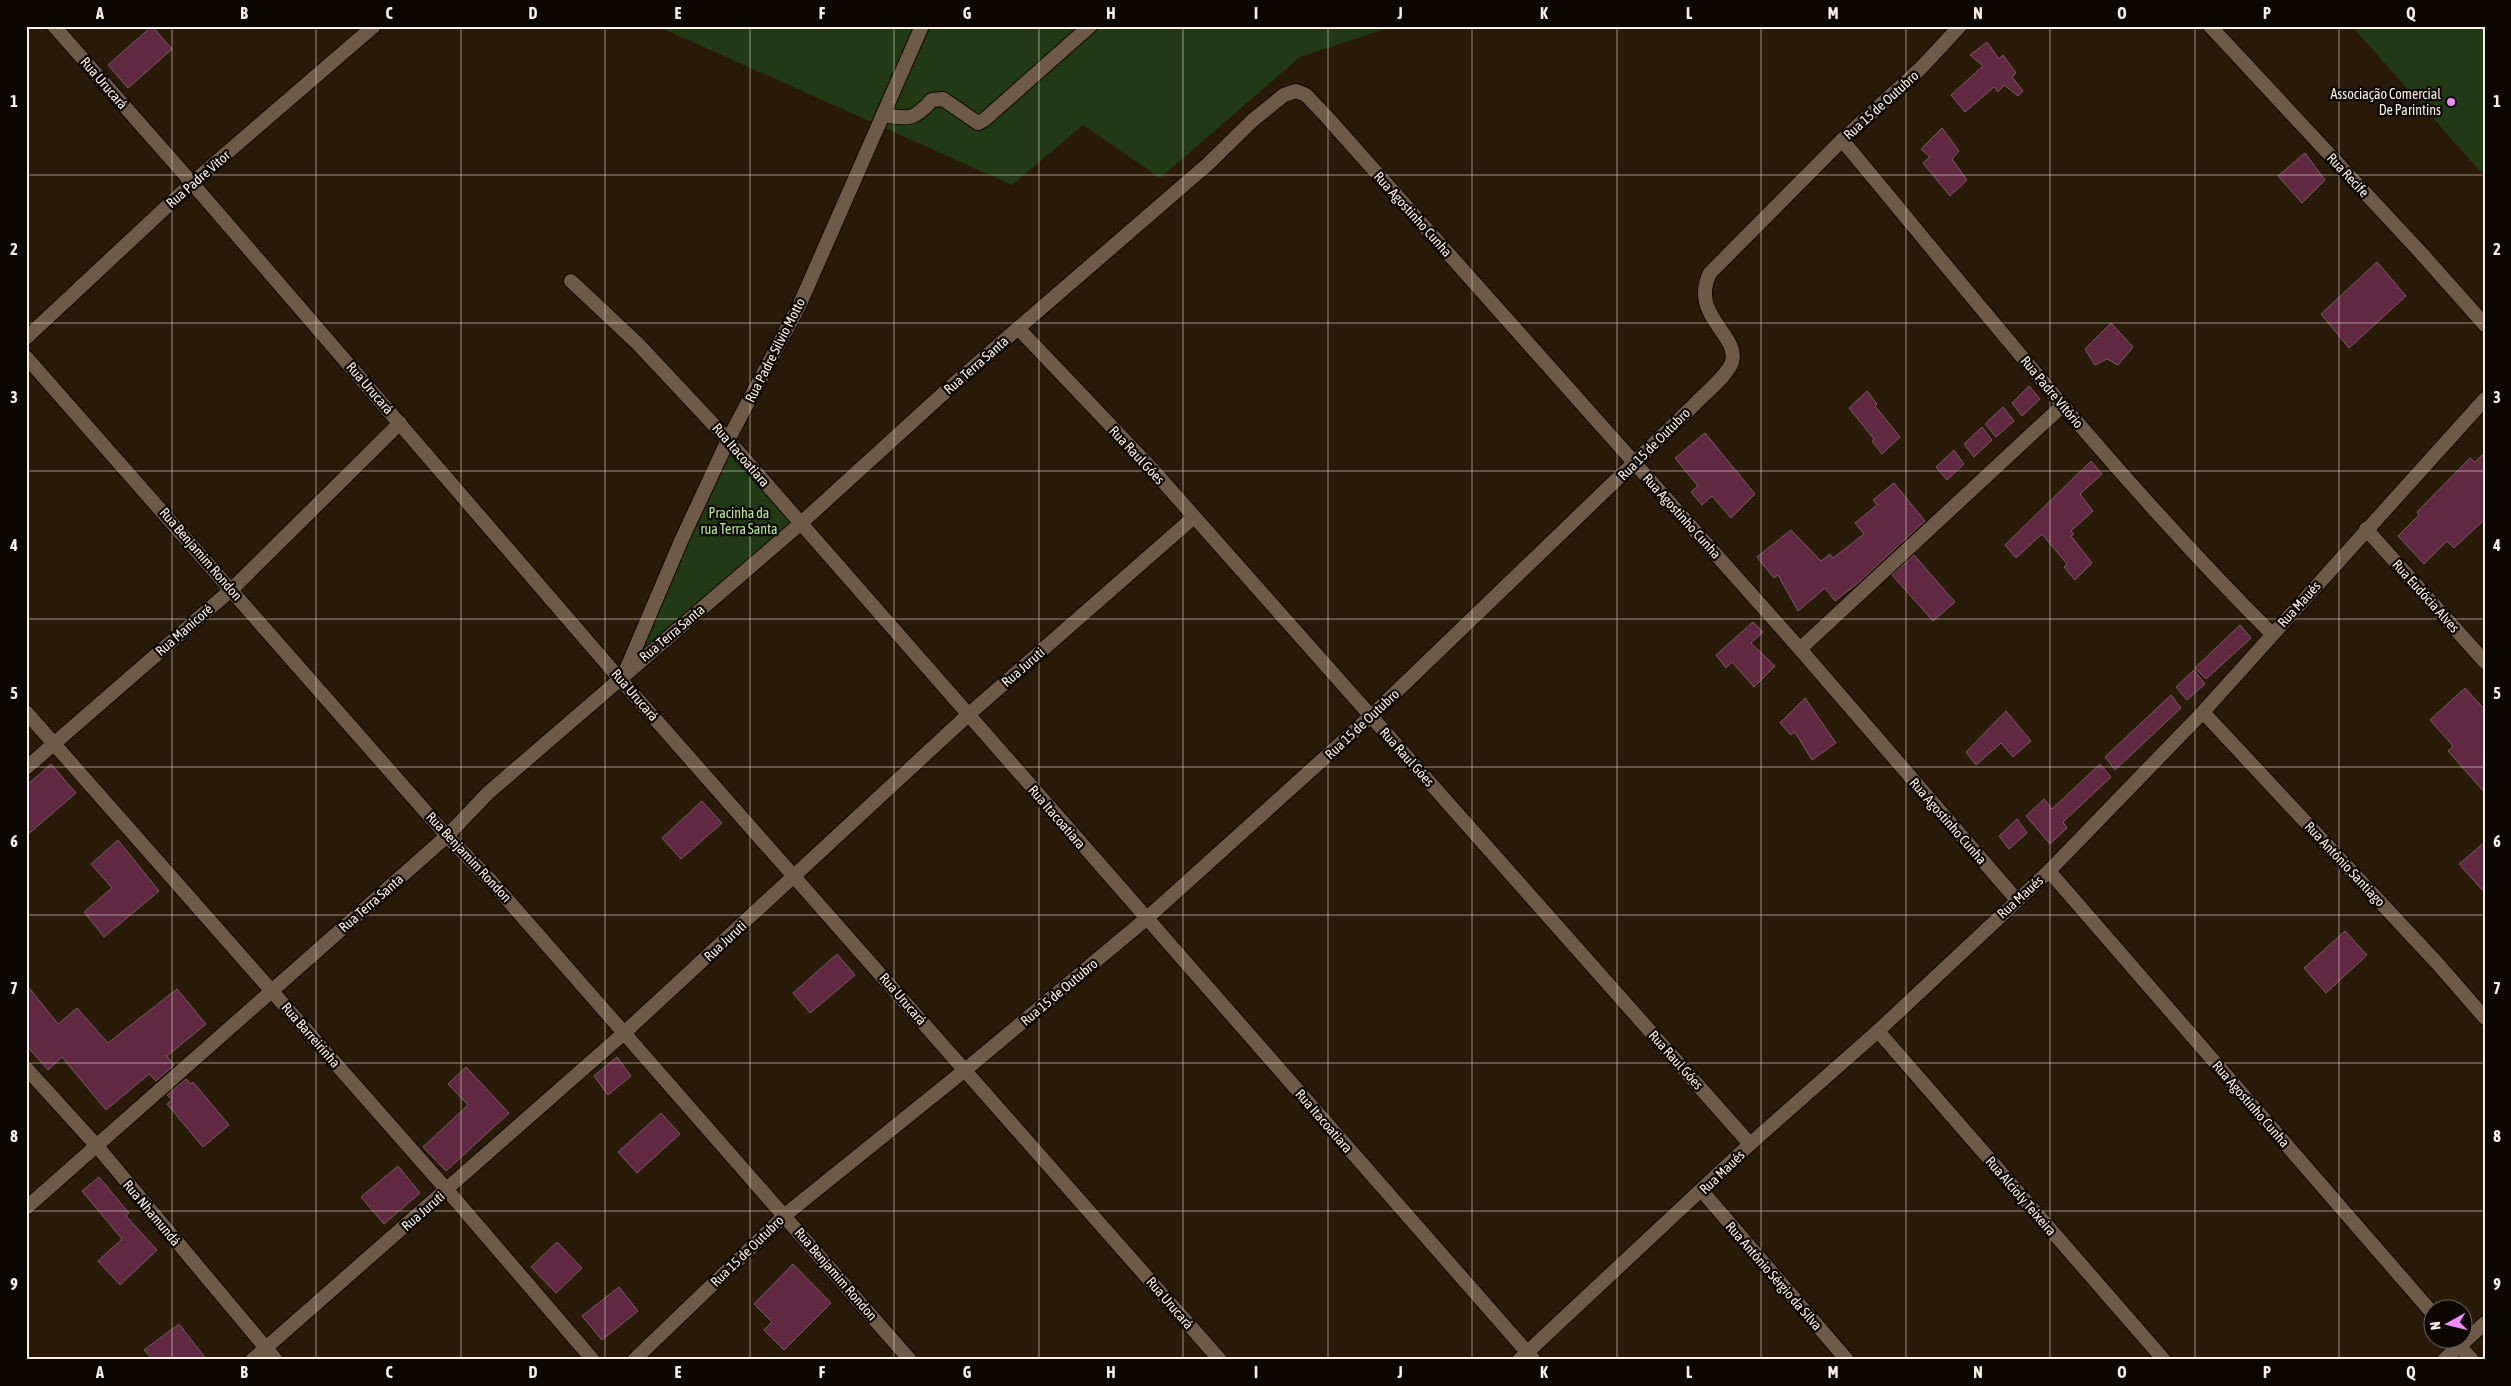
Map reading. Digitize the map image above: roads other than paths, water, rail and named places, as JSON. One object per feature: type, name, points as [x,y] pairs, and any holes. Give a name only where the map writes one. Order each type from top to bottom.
[{"type":"street","name":"Rua Urucará","points":[[54,26],[1220,1360]]},
{"type":"street","name":"Rua Padre Silvio Motto","points":[[622,676],[728,440],[799,306],[922,26]]},
{"type":"street","points":[[883,115],[907,119],[917,116],[932,100],[943,99],[978,123],[984,120],[1090,26]]},
{"type":"street","name":"Rua 15 de Outubro","points":[[634,1360],[785,1214],[965,1070],[1146,919],[1371,716],[1635,463],[1728,370],[1733,361],[1732,351],[1707,306],[1705,284],[1710,273],[1842,140],[1920,69],[1960,26]]},
{"type":"street","name":"Rua Recife","points":[[2210,26],[2422,254],[2485,325]]},
{"type":"street","name":"Rua Padre Vitor","points":[[26,338],[192,183],[369,28]]},
{"type":"street","name":"Rua Agostinho Cunha","points":[[1253,120],[1284,95],[1296,91],[1306,95],[1800,649],[2016,899]]},
{"type":"street","name":"Rua Terra Santa","points":[[26,1208],[448,836],[488,793],[800,524],[956,382],[1208,164],[1253,120]]},
{"type":"street","name":"Rua Padre Vitório","points":[[1842,140],[2063,405],[2170,525],[2272,634]]},
{"type":"street","name":"Rua Itacoatiara","points":[[571,282],[638,344],[728,440],[1527,1357]]},
{"type":"street","name":"Rua Raul Góes","points":[[1019,329],[1152,469],[1750,1144]]},
{"type":"street","name":"Rua Benjamim Rondon","points":[[26,357],[448,836],[492,882],[785,1214],[910,1360]]},
{"type":"street","name":"Rua Maués","points":[[1527,1357],[1750,1144],[1878,1032],[2016,899],[2049,871],[2203,712],[2485,399]]},
{"type":"street","points":[[1800,649],[2063,405]]},
{"type":"street","name":"Rua Manicoré","points":[[26,768],[232,589],[400,423]]},
{"type":"street","name":"Rua Juruti","points":[[252,1360],[624,1033],[968,715],[1194,517]]},
{"type":"street","name":"Rua Eudócia Alves","points":[[2366,529],[2485,662]]},
{"type":"street","name":"Rua Barreirinha","points":[[26,712],[272,990],[593,1360]]},
{"type":"street","name":"Rua Antônio Santiago","points":[[2203,712],[2437,963],[2485,1018]]},
{"type":"street","name":"Rua Agostinho Cunha","points":[[2049,871],[2424,1304]]},
{"type":"street","name":"Rua Alcioly Teixeira","points":[[1878,1032],[2164,1360]]},
{"type":"street","name":"Rua Nhamundá","points":[[26,1068],[96,1145],[276,1360]]},
{"type":"street","name":"Rua Antônio Sérgio da Silva","points":[[1702,1191],[1847,1360]]},
{"type":"street","points":[[2474,1330],[2485,1323]]},
{"type":"street","points":[[2444,1360],[2452,1348]]},
{"type":"street","points":[[2461,1348],[2472,1360]]},
{"type":"place","name":"Associação Comercial De Parintins","points":[[2451,102]]},
{"type":"park label","name":"Pracinha da rua Terra Santa","points":[[739,522]]}]
